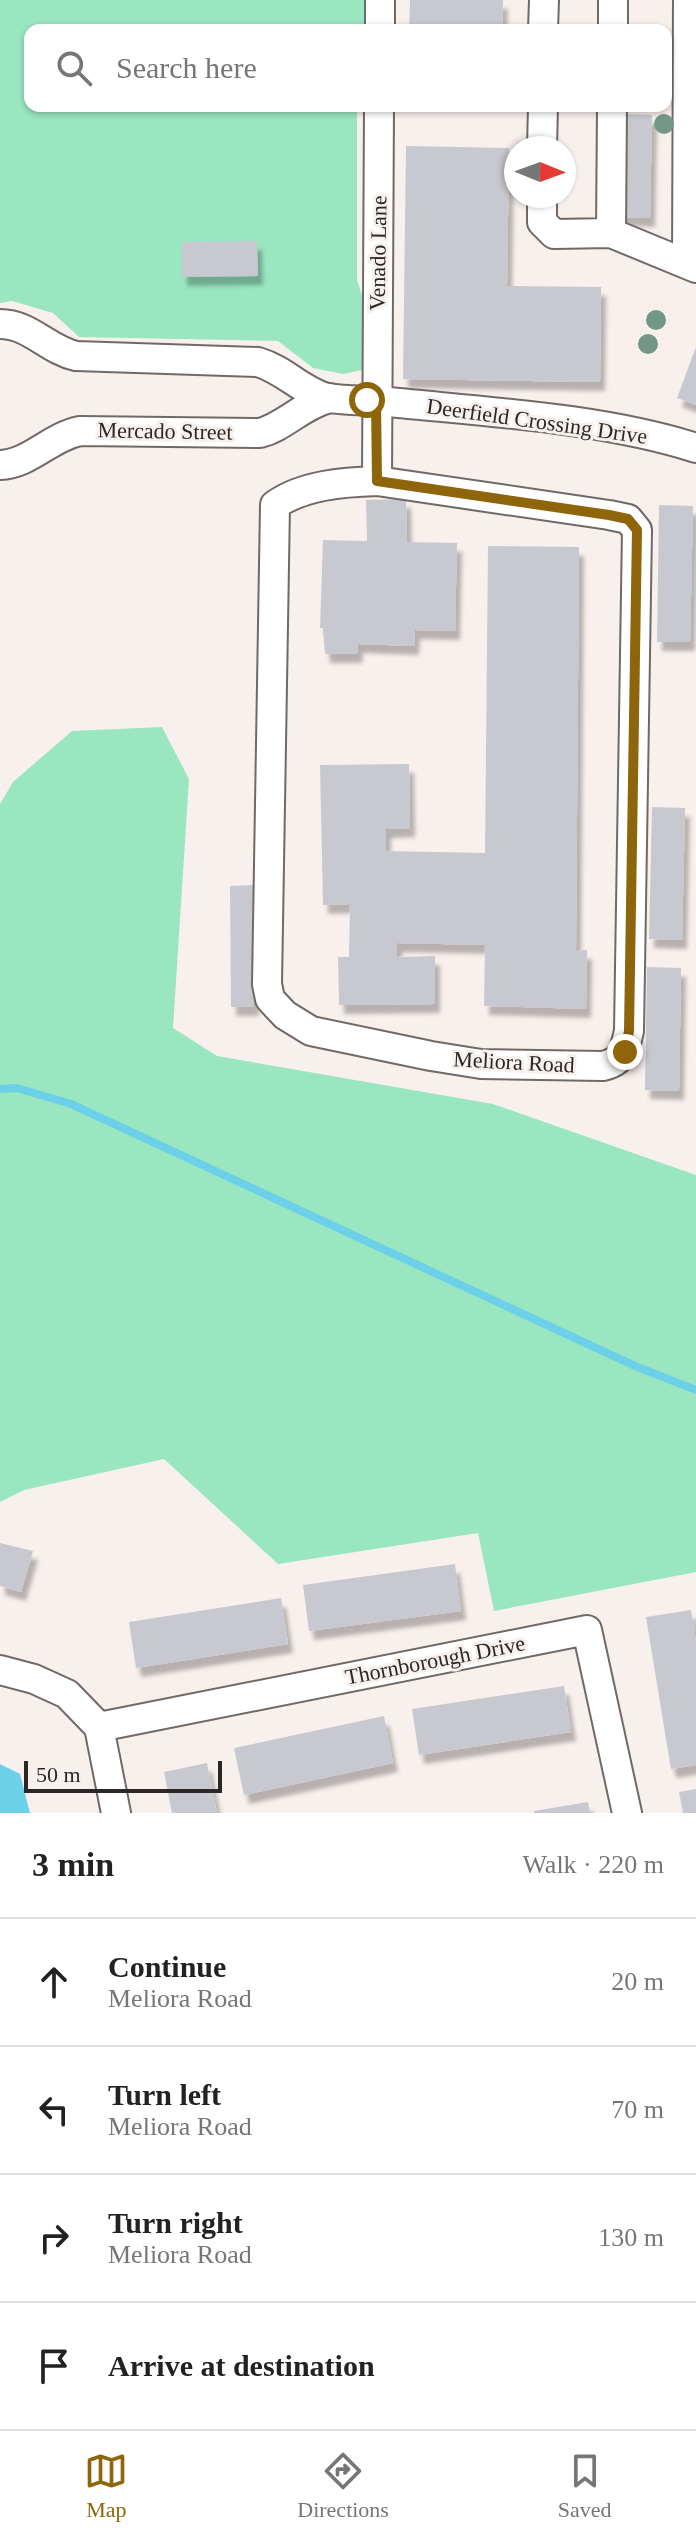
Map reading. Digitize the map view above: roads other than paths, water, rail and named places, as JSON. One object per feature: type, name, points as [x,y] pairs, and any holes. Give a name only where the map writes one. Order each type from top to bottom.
[{"type":"street","points":[[380,0],[380,24]]},
{"type":"street","points":[[543,24],[544,0]]},
{"type":"street","points":[[613,0],[613,24]]},
{"type":"street","points":[[542,208],[542,222],[554,234],[611,233],[691,266],[688,0]]},
{"type":"street","name":"Venado Lane","points":[[376,401],[379,112]]},
{"type":"street","points":[[542,136],[543,112]]},
{"type":"street","points":[[611,233],[612,112]]},
{"type":"street","name":"Mercado Street","points":[[0,324],[18,326],[76,356],[258,362],[272,366],[307,389],[330,398],[376,401]]},
{"type":"street","name":"Mercado Street","points":[[0,465],[24,460],[68,433],[90,429],[260,433],[313,403],[330,398]]},
{"type":"street","points":[[376,401],[377,481]]},
{"type":"street","name":"Deerfield Crossing Drive","points":[[376,401],[613,428],[696,448]]},
{"type":"street","name":"Meliora Road","points":[[377,481],[609,515],[628,519],[637,530],[629,1031],[625,1052],[615,1063],[603,1066],[481,1064],[431,1056],[311,1031],[285,1015],[270,999],[267,984],[275,505],[289,496],[349,482],[377,481]]},
{"type":"street","name":"Thornborough Drive","points":[[99,1727],[587,1630],[627,1813]]},
{"type":"street","points":[[0,1670],[25,1676],[67,1694],[99,1727],[116,1813]]},
{"type":"water","points":[[0,1764],[20,1774],[30,1813],[0,1813]]},
{"type":"waterway","points":[[0,1089],[17,1088],[71,1104],[635,1366],[696,1390]]}]
